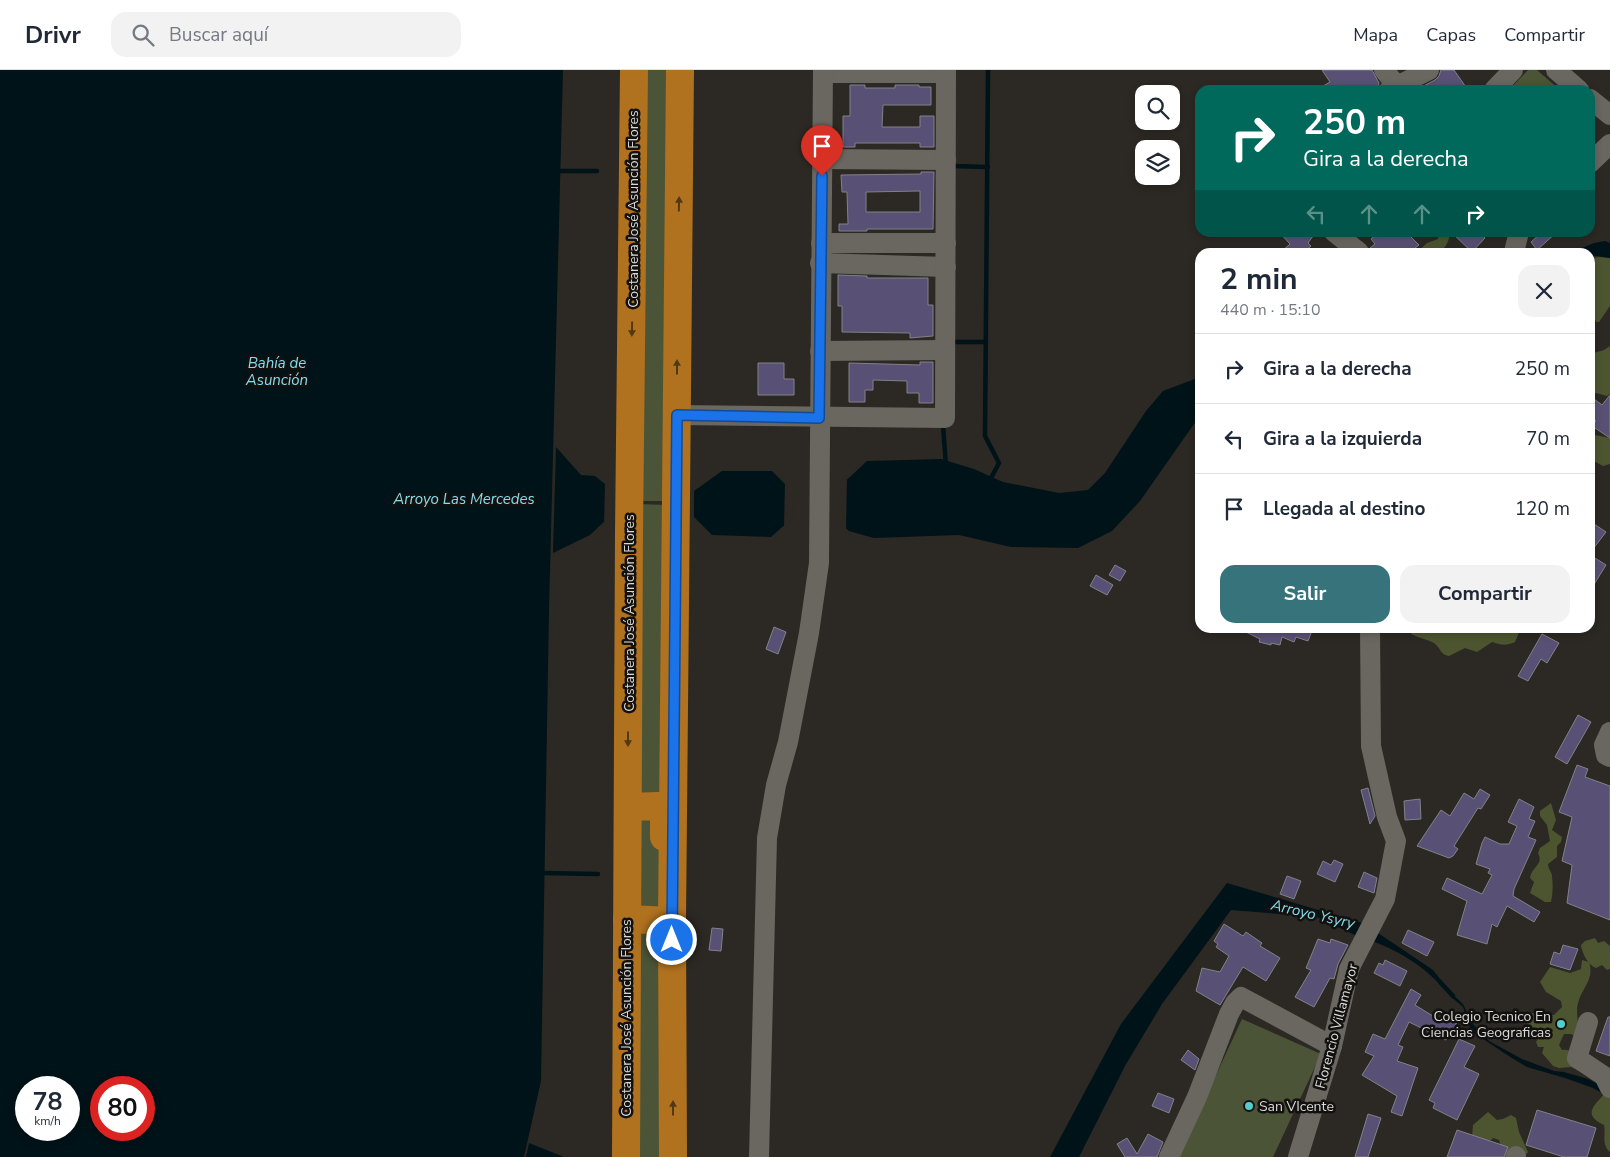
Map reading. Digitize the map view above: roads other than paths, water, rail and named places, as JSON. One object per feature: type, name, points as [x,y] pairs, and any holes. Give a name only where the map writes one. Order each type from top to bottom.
[{"type":"highway","name":"Costanera José Asunción Flores","points":[[626,1157],[629,533],[634,70]]},
{"type":"highway","points":[[673,1157],[672,920],[680,70]]},
{"type":"highway","points":[[628,807],[654,805],[662,809],[664,814],[664,840],[673,854]]},
{"type":"highway","points":[[627,918],[672,920]]},
{"type":"street","points":[[1384,70],[1392,85]]},
{"type":"street","points":[[1399,85],[1429,70]]},
{"type":"street","points":[[1498,85],[1512,70]]},
{"type":"street","points":[[1556,70],[1574,85]]},
{"type":"street","points":[[677,415],[819,418],[945,418],[946,72],[823,71],[820,263],[819,418],[820,462],[819,562],[792,724],[776,785],[766,838],[759,1157]]},
{"type":"street","points":[[1595,103],[1610,115]]},
{"type":"street","points":[[1595,158],[1610,144]]},
{"type":"street","points":[[822,160],[946,160]]},
{"type":"street","points":[[1340,237],[1354,248]]},
{"type":"street","points":[[821,243],[946,244]]},
{"type":"street","points":[[820,263],[946,267]]},
{"type":"street","points":[[820,351],[945,350]]},
{"type":"street","name":"Florencio Villamayor","points":[[1298,1157],[1332,1046],[1349,969],[1385,899],[1396,841],[1387,817],[1371,746],[1370,633]]},
{"type":"street","points":[[1610,732],[1604,745],[1606,755],[1610,757]]},
{"type":"street","points":[[1169,1157],[1197,1097],[1229,1014],[1235,1002],[1241,997],[1332,1046]]},
{"type":"street","points":[[1588,1022],[1577,1058],[1604,1076],[1610,1088]]},
{"type":"water","name":"Bahía de Asunción","points":[[0,70],[563,70],[549,610],[541,1081],[524,1157],[0,1157]]},
{"type":"water","points":[[1605,241],[1610,243],[1610,258],[1595,256],[1595,248],[1582,248]]},
{"type":"water","points":[[1195,379],[1195,422],[1140,501],[1112,531],[1078,548],[1011,547],[959,535],[874,538],[849,531],[836,519],[836,490],[867,461],[941,459],[974,469],[1003,482],[1059,493],[1088,490],[1105,473],[1146,411],[1163,391]]},
{"type":"water","points":[[556,447],[581,475],[595,476],[611,489],[610,516],[590,535],[553,553]]},
{"type":"water","points":[[722,471],[772,471],[791,490],[789,521],[771,537],[712,535],[694,517],[694,491]]},
{"type":"water","points":[[1227,883],[1369,925],[1359,937],[1317,917],[1231,910],[1162,1004],[1125,1066],[1079,1157],[1050,1157],[1121,1024]]},
{"type":"water","points":[[1378,933],[1433,970],[1444,984],[1442,987],[1427,972],[1409,959],[1369,940]]},
{"type":"water","points":[[1450,992],[1463,1004],[1472,1023],[1489,1041],[1522,1059],[1554,1071],[1588,1079],[1610,1090],[1607,1096],[1593,1088],[1527,1067],[1504,1053],[1473,1032],[1463,1007],[1449,995]]},
{"type":"water","points":[[529,1143],[564,1157],[526,1157]]},
{"type":"waterway","points":[[988,70],[985,436],[999,463],[990,480]]},
{"type":"waterway","points":[[952,166],[988,167]]},
{"type":"waterway","points":[[556,171],[597,171]]},
{"type":"waterway","points":[[951,342],[986,342]]},
{"type":"waterway","points":[[943,425],[946,466]]},
{"type":"waterway","points":[[541,873],[598,874]]},
{"type":"waterway","name":"Arroyo Ysyry","points":[[1440,982],[1453,996]]},
{"type":"place","name":"Colegio Tecnico En Ciencias Geograficas","points":[[1561,1024]]},
{"type":"place","name":"San VIcente","points":[[1249,1106]]},
{"type":"water label","name":"Arroyo Las Mercedes","points":[[464,499]]}]
